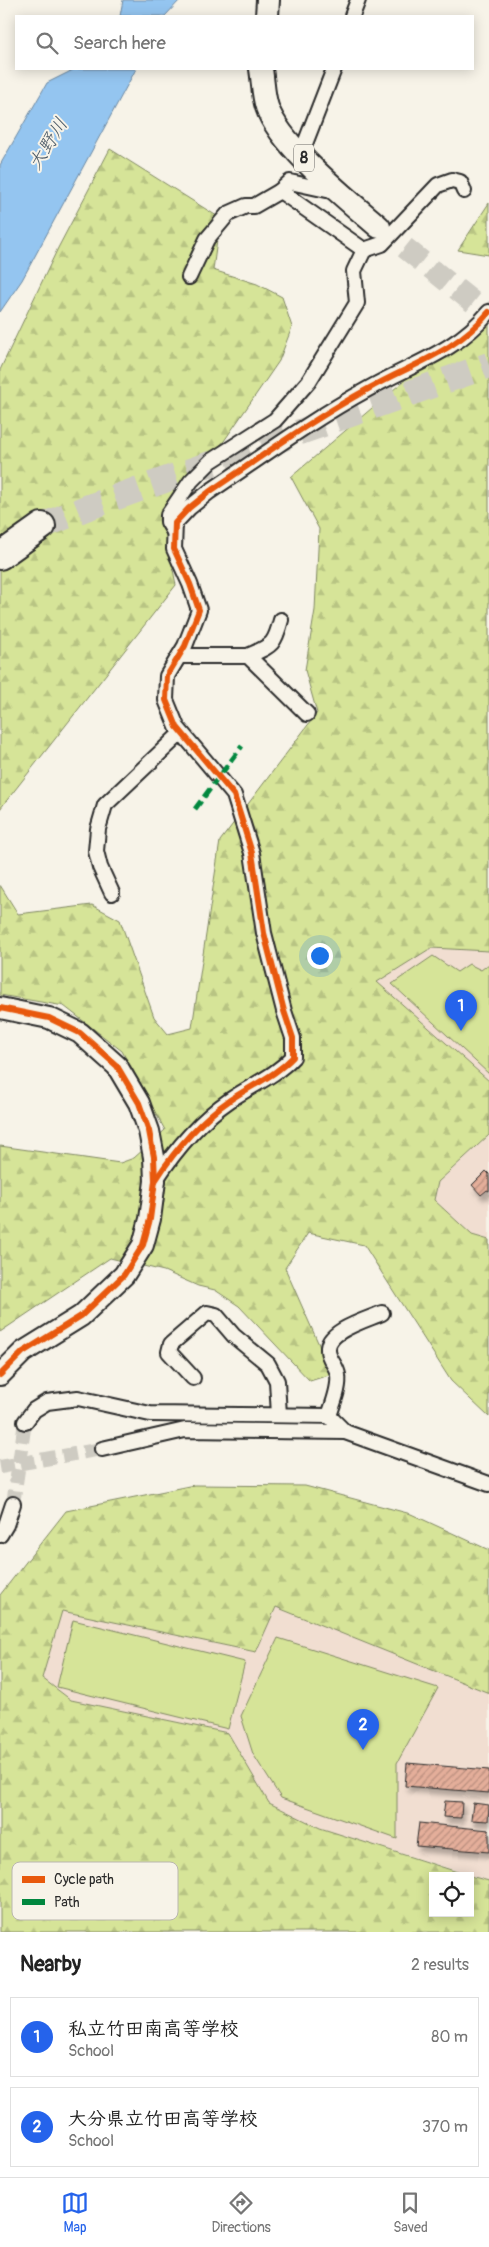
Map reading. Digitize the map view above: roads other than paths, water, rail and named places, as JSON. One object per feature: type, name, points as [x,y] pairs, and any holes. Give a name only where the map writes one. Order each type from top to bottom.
[{"type":"highway","points":[[0,556],[42,526]]},
{"type":"main road","points":[[267,15],[268,0]]},
{"type":"main road","name":"8","points":[[261,70],[267,107],[282,134],[342,194],[379,227]]},
{"type":"street","points":[[352,15],[358,0]]},
{"type":"street","points":[[301,154],[334,70]]},
{"type":"street","points":[[175,532],[168,522],[168,516],[191,482],[211,461],[275,420],[308,381],[357,303],[354,272],[364,250],[382,244],[438,185],[452,180],[460,182],[464,191]]},
{"type":"street","points":[[189,277],[206,239],[228,214],[246,206],[254,206],[290,182],[342,194]]},
{"type":"street","points":[[280,190],[364,250]]},
{"type":"street","points":[[155,1181],[183,1141],[229,1101],[280,1070],[293,1057],[293,1038],[264,934],[252,853],[234,795],[177,728],[166,700],[167,676],[180,656],[199,610],[190,584],[174,549],[175,523],[188,508],[209,492],[368,389],[444,351],[475,329],[489,312]]},
{"type":"street","points":[[180,656],[248,656],[267,647],[276,639],[281,620]]},
{"type":"street","points":[[248,656],[308,714]]},
{"type":"street","points":[[112,893],[100,867],[96,850],[98,829],[105,805],[181,733]]},
{"type":"street","points":[[0,1008],[49,1018],[80,1032],[117,1066],[139,1103],[149,1131],[154,1157],[155,1181],[150,1219],[143,1245],[124,1275],[81,1316],[24,1352],[0,1375]]},
{"type":"street","points":[[329,1416],[337,1387],[338,1373],[328,1352],[328,1343],[334,1335],[382,1313]]},
{"type":"street","points":[[193,1378],[169,1352],[171,1344],[207,1314],[216,1315],[234,1336],[268,1364],[277,1381],[279,1415]]},
{"type":"street","points":[[25,1422],[34,1410],[47,1402],[78,1398],[150,1414],[329,1416],[345,1432]]},
{"type":"street","points":[[102,1449],[185,1430],[345,1432],[489,1484]]},
{"type":"street","points":[[0,1535],[6,1525],[13,1504]]},
{"type":"water","points":[[123,0],[180,0],[166,15],[120,15]]},
{"type":"water","name":"大野川","points":[[73,70],[135,70],[22,280],[0,312],[0,165],[47,83]]},
{"type":"tunnel","points":[[379,227],[489,315]]},
{"type":"tunnel","points":[[42,526],[86,508],[489,365]]},
{"type":"tunnel","points":[[13,1504],[25,1422]]},
{"type":"tunnel","points":[[0,1467],[102,1449]]},
{"type":"place","name":"私立竹田南高等学校","points":[[461,1031]]},
{"type":"place","name":"大分県立竹田高等学校","points":[[363,1750]]}]
